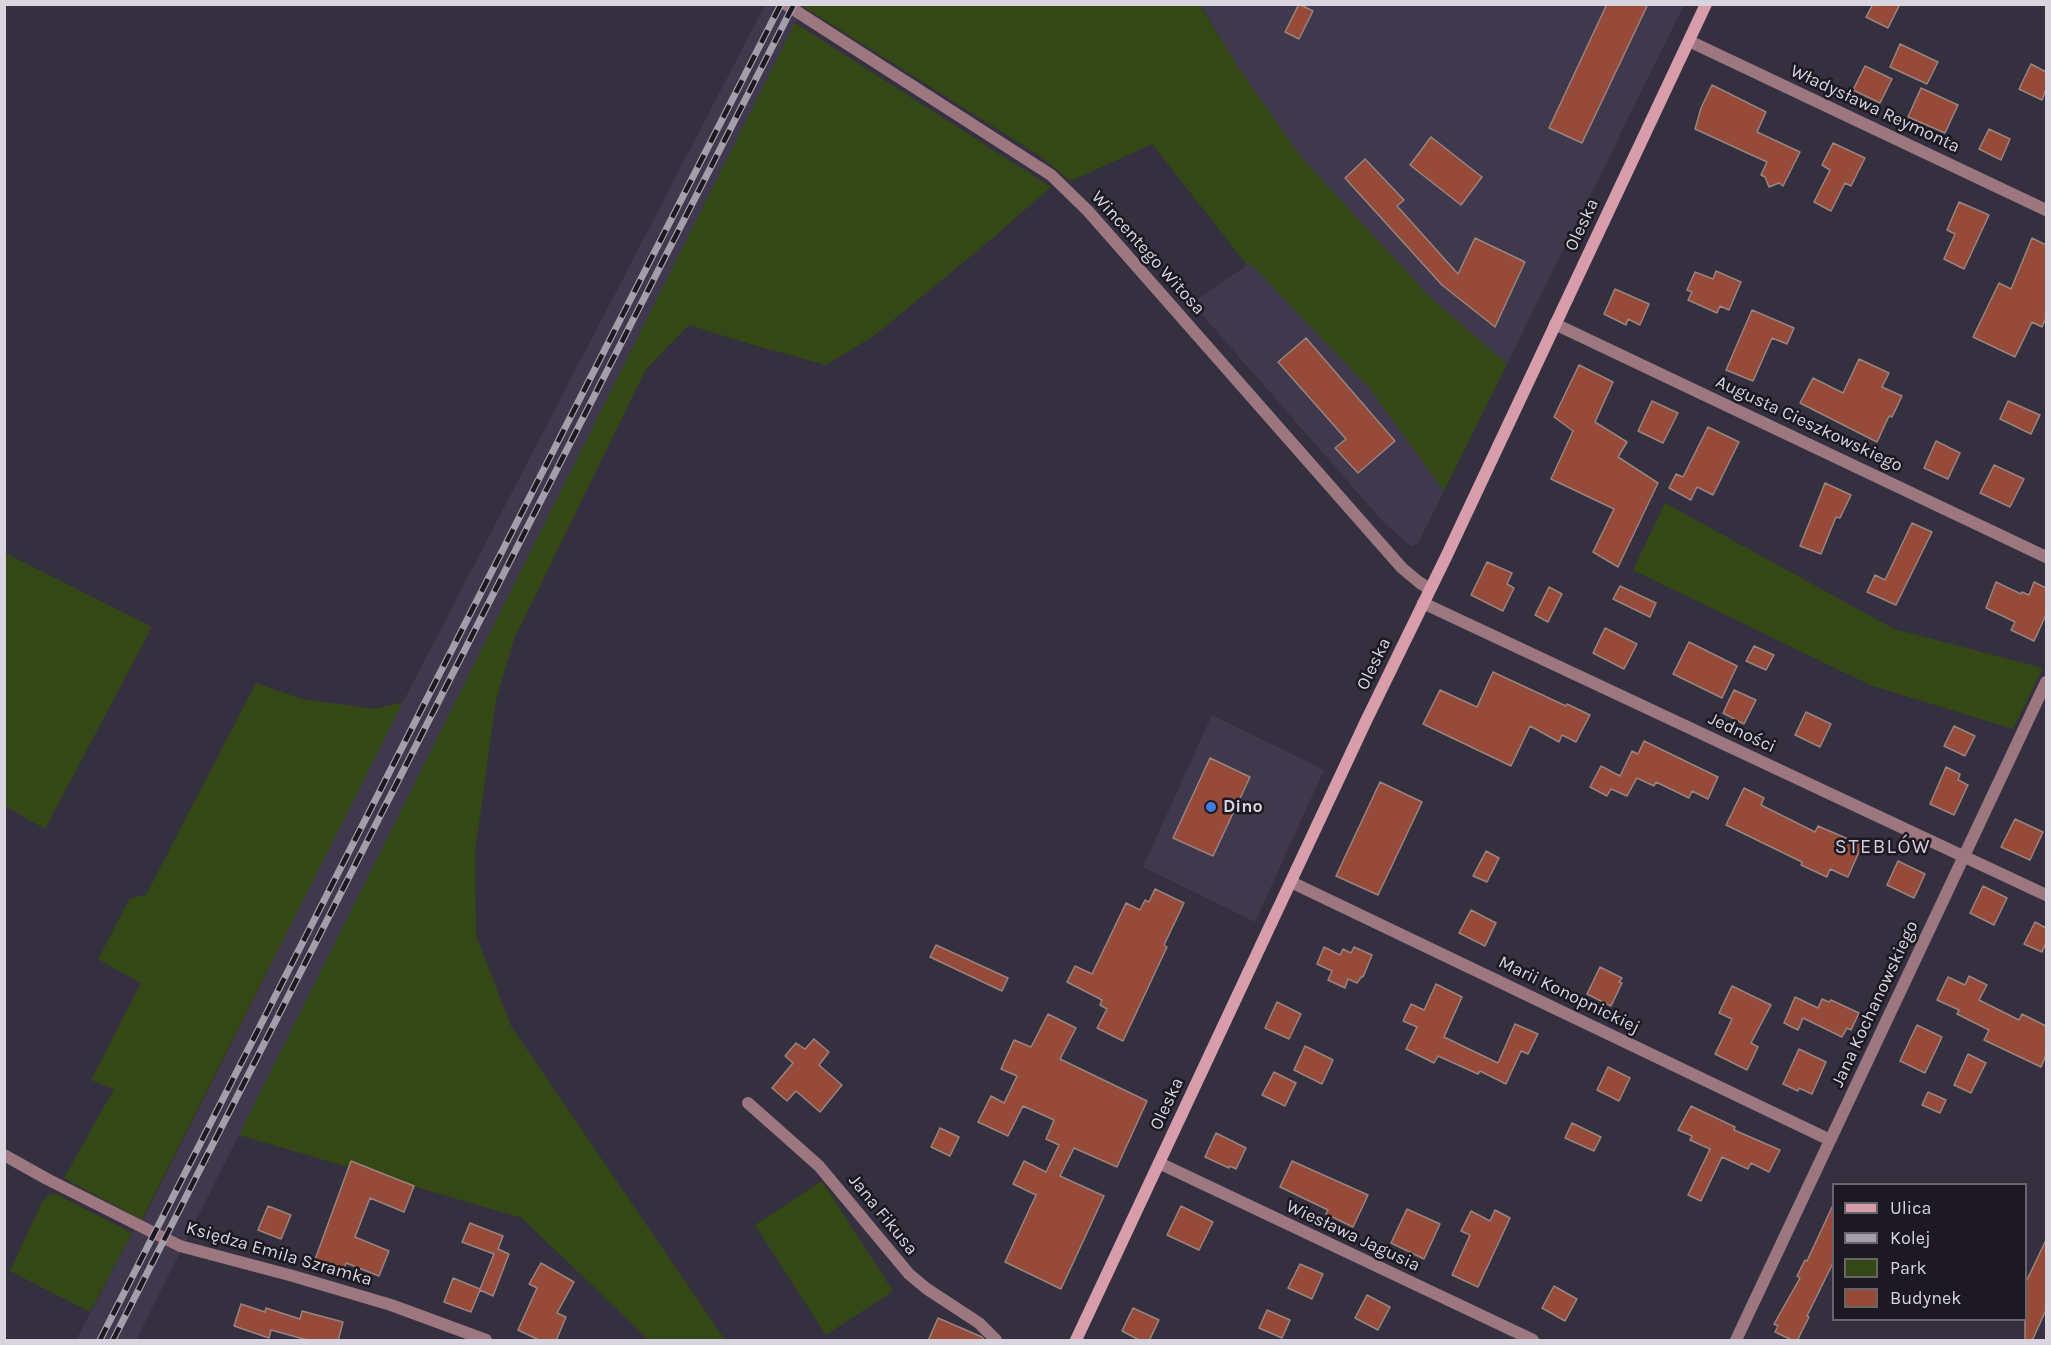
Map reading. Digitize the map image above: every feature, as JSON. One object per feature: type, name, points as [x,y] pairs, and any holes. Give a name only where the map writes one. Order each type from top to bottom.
[{"type":"street","name":"Wincentego Witosa","points":[[785,4],[1051,175],[1088,211],[1402,568],[1430,589]]},
{"type":"street","name":"Oleska","points":[[1076,1341],[1366,721],[1706,4]]},
{"type":"street","name":"Władysława Reymonta","points":[[1689,41],[2046,210]]},
{"type":"street","name":"Augusta Cieszkowskiego","points":[[1555,324],[2046,557]]},
{"type":"street","name":"Jedności","points":[[1423,603],[2046,895]]},
{"type":"street","name":"Jana Kochanowskiego","points":[[1736,1341],[2046,682]]},
{"type":"street","name":"Marii Konopnickiej","points":[[1292,882],[1830,1140]]},
{"type":"street","name":"Jana Fikusa","points":[[748,1104],[819,1166],[909,1274],[927,1289],[979,1323],[996,1341]]},
{"type":"street","name":"Księdza Emila Szramka","points":[[4,1155],[180,1246],[391,1305],[486,1341]]},
{"type":"street","name":"Wiesława Jagusia","points":[[1159,1163],[1533,1341]]},
{"type":"shaded area","points":[[765,5],[805,5],[136,1340],[76,1340],[132,1233],[145,1216],[403,702]]},
{"type":"shaded area","points":[[1201,5],[1684,5],[1507,364],[1430,297],[1301,157],[1238,67]]},
{"type":"shaded area","points":[[1250,263],[1370,389],[1444,491],[1418,543],[1411,546],[1385,524],[1192,303]]},
{"type":"shaded area","points":[[1212,715],[1324,770],[1255,922],[1143,867]]},
{"type":"green space","points":[[805,4],[1200,5],[1238,67],[1301,157],[1430,297],[1507,364],[1444,491],[1370,389],[1250,263],[1247,265],[1152,144],[1071,181],[1040,156],[804,7]]},
{"type":"green space","points":[[795,23],[1051,187],[875,335],[826,365],[689,325],[646,369],[514,639],[496,700],[475,854],[476,935],[511,1026],[725,1340],[649,1340],[522,1218],[239,1135]]},
{"type":"green space","points":[[1665,503],[1894,629],[2043,668],[2013,729],[1870,685],[1633,570]]},
{"type":"green space","points":[[5,553],[152,627],[45,829],[5,806]]},
{"type":"green space","points":[[256,683],[302,699],[375,709],[403,702],[142,1220],[64,1178],[114,1089],[91,1080],[141,983],[98,959],[130,898],[146,895]]},
{"type":"green space","points":[[822,1181],[893,1291],[826,1335],[755,1225]]},
{"type":"green space","points":[[56,1194],[132,1233],[90,1312],[10,1271],[42,1202],[48,1196]]},
{"type":"building","points":[[1299,4],[1313,11],[1299,39],[1285,32]]},
{"type":"building","points":[[1607,4],[1648,4],[1582,143],[1549,128]]},
{"type":"building","points":[[1873,4],[1900,4],[1888,28],[1866,17]]},
{"type":"building","points":[[1900,44],[1938,62],[1927,84],[1890,67]]},
{"type":"building","points":[[2031,64],[2046,72],[2046,89],[2042,100],[2019,89]]},
{"type":"building","points":[[1865,66],[1892,79],[1880,103],[1853,90]]},
{"type":"building","points":[[1712,85],[1766,112],[1757,132],[1800,152],[1783,186],[1779,183],[1769,187],[1765,177],[1761,175],[1767,162],[1695,129],[1701,108]]},
{"type":"building","points":[[1921,88],[1958,105],[1945,133],[1908,117]]},
{"type":"building","points":[[1989,129],[2010,139],[2001,160],[1979,149]]},
{"type":"building","points":[[1431,137],[1482,177],[1461,205],[1410,165]]},
{"type":"building","points":[[1833,143],[1865,158],[1851,186],[1845,183],[1831,211],[1814,202],[1830,170],[1822,165]]},
{"type":"building","points":[[1365,159],[1404,200],[1397,206],[1458,274],[1475,238],[1525,262],[1495,327],[1442,285],[1345,178]]},
{"type":"building","points":[[1959,202],[1989,215],[1964,269],[1944,259],[1955,234],[1947,230]]},
{"type":"building","points":[[2032,238],[2046,245],[2046,318],[2042,327],[2032,322],[2015,357],[1973,337],[1999,283],[2011,289]]},
{"type":"building","points":[[1716,271],[1741,282],[1729,310],[1720,306],[1717,313],[1688,300],[1692,292],[1687,290],[1695,272],[1713,279]]},
{"type":"building","points":[[1615,289],[1649,304],[1640,325],[1628,319],[1626,325],[1604,314]]},
{"type":"building","points":[[1752,310],[1794,328],[1787,344],[1772,338],[1753,381],[1726,370]]},
{"type":"building","points":[[1306,338],[1395,441],[1358,473],[1335,448],[1346,439],[1278,362]]},
{"type":"building","points":[[1859,359],[1889,373],[1882,387],[1902,396],[1892,417],[1889,416],[1877,442],[1800,403],[1813,378],[1843,393]]},
{"type":"building","points":[[1579,365],[1613,382],[1595,422],[1627,442],[1618,457],[1658,483],[1618,567],[1593,552],[1614,509],[1551,479],[1573,431],[1554,417]]},
{"type":"building","points":[[1652,401],[1678,413],[1663,443],[1638,431]]},
{"type":"building","points":[[2008,401],[2040,415],[2031,434],[2000,419]]},
{"type":"building","points":[[1708,427],[1739,442],[1713,495],[1697,487],[1691,500],[1669,488],[1676,474],[1683,477]]},
{"type":"building","points":[[1936,441],[1960,453],[1948,479],[1924,468]]},
{"type":"building","points":[[1994,465],[2024,479],[2010,507],[1980,493]]},
{"type":"building","points":[[1825,483],[1851,495],[1840,518],[1836,517],[1821,554],[1800,546]]},
{"type":"building","points":[[1912,523],[1932,532],[1896,605],[1867,592],[1875,575],[1885,580]]},
{"type":"building","points":[[1487,562],[1512,573],[1507,584],[1514,588],[1503,611],[1471,595]]},
{"type":"building","points":[[1996,582],[2021,594],[2022,592],[2029,595],[2034,582],[2046,588],[2046,615],[2034,641],[2011,630],[2015,622],[1986,608]]},
{"type":"building","points":[[1620,586],[1656,603],[1650,617],[1613,599]]},
{"type":"building","points":[[1549,587],[1562,594],[1548,622],[1535,615]]},
{"type":"building","points":[[1605,628],[1637,644],[1624,669],[1593,653]]},
{"type":"building","points":[[1689,642],[1737,666],[1722,698],[1673,674]]},
{"type":"building","points":[[1754,646],[1774,655],[1766,670],[1746,661]]},
{"type":"building","points":[[1493,672],[1590,715],[1576,742],[1562,735],[1559,742],[1530,726],[1511,766],[1423,724],[1440,690],[1477,707]]},
{"type":"building","points":[[1734,690],[1756,700],[1744,724],[1723,713]]},
{"type":"building","points":[[1806,712],[1831,724],[1820,747],[1795,735]]},
{"type":"building","points":[[1954,726],[1975,736],[1965,756],[1944,746]]},
{"type":"building","points":[[1644,741],[1718,777],[1708,799],[1692,791],[1689,798],[1656,782],[1654,786],[1637,778],[1627,796],[1611,789],[1607,796],[1590,787],[1601,766],[1620,776],[1632,751],[1638,754]]},
{"type":"building","name":"Dino","points":[[1210,758],[1250,777],[1213,856],[1173,838]]},
{"type":"building","points":[[1946,767],[1960,774],[1958,780],[1968,785],[1954,815],[1930,804]]},
{"type":"building","points":[[1380,782],[1422,802],[1378,895],[1336,876]]},
{"type":"building","points":[[1744,788],[1764,798],[1761,805],[1815,832],[1818,826],[1862,845],[1848,877],[1830,869],[1827,877],[1801,865],[1802,862],[1726,825]]},
{"type":"building","points":[[2015,819],[2043,832],[2030,860],[2001,847]]},
{"type":"building","points":[[1486,851],[1499,858],[1487,882],[1473,876]]},
{"type":"building","points":[[1898,861],[1925,874],[1914,898],[1887,885]]},
{"type":"building","points":[[1983,886],[2007,898],[1994,925],[1970,913]]},
{"type":"building","points":[[1155,889],[1184,903],[1164,945],[1167,947],[1123,1041],[1097,1028],[1107,1009],[1100,1005],[1102,1000],[1067,982],[1075,966],[1092,974],[1126,903],[1140,910],[1145,900],[1149,902]]},
{"type":"building","points":[[1471,910],[1496,923],[1485,946],[1459,933]]},
{"type":"building","points":[[2035,922],[2046,928],[2046,943],[2042,952],[2024,944]]},
{"type":"building","points":[[936,945],[1008,978],[1002,991],[930,957]]},
{"type":"building","points":[[1324,947],[1340,955],[1343,949],[1351,953],[1354,947],[1372,955],[1363,977],[1357,983],[1348,979],[1345,988],[1328,980],[1332,971],[1317,964]]},
{"type":"building","points":[[1600,967],[1622,978],[1619,982],[1622,983],[1611,1006],[1587,994]]},
{"type":"building","points":[[1969,976],[1987,985],[1979,1000],[2019,1020],[2022,1014],[2046,1026],[2046,1055],[2041,1067],[1984,1040],[1989,1030],[1957,1014],[1959,1010],[1937,1000],[1948,977],[1965,985]]},
{"type":"building","points":[[1436,984],[1462,997],[1444,1037],[1498,1063],[1515,1024],[1538,1034],[1528,1054],[1521,1051],[1506,1084],[1480,1071],[1478,1074],[1438,1056],[1434,1063],[1406,1049],[1417,1027],[1403,1021],[1411,1004],[1424,1010]]},
{"type":"building","points":[[1732,986],[1771,1005],[1751,1043],[1758,1047],[1747,1070],[1715,1054],[1732,1019],[1719,1013]]},
{"type":"building","points":[[1795,997],[1818,1008],[1822,999],[1829,1002],[1831,1000],[1859,1013],[1851,1030],[1847,1028],[1842,1037],[1803,1018],[1798,1030],[1784,1023]]},
{"type":"building","points":[[1277,1002],[1301,1014],[1289,1039],[1265,1028]]},
{"type":"building","points":[[1048,1014],[1076,1028],[1060,1059],[1147,1101],[1117,1167],[1074,1148],[1060,1176],[1104,1196],[1061,1289],[1005,1262],[1036,1195],[1013,1184],[1024,1161],[1046,1172],[1059,1145],[1046,1139],[1054,1120],[1023,1106],[1008,1136],[978,1122],[991,1096],[1004,1103],[1017,1076],[1001,1069],[1014,1040],[1031,1047]]},
{"type":"building","points":[[1917,1025],[1942,1037],[1925,1073],[1900,1061]]},
{"type":"building","points":[[814,1039],[829,1052],[819,1065],[842,1085],[820,1112],[796,1091],[787,1101],[772,1088],[793,1063],[785,1056],[796,1043],[805,1049]]},
{"type":"building","points":[[1305,1046],[1333,1060],[1322,1084],[1294,1070]]},
{"type":"building","points":[[1799,1049],[1826,1062],[1812,1094],[1783,1084]]},
{"type":"building","points":[[1968,1054],[1986,1063],[1971,1093],[1954,1085]]},
{"type":"building","points":[[1608,1067],[1630,1078],[1619,1101],[1597,1090]]},
{"type":"building","points":[[1274,1072],[1296,1083],[1285,1106],[1262,1095]]},
{"type":"building","points":[[1928,1092],[1946,1100],[1940,1113],[1922,1105]]},
{"type":"building","points":[[1691,1106],[1735,1127],[1734,1130],[1780,1150],[1769,1172],[1751,1163],[1748,1169],[1722,1157],[1701,1201],[1688,1195],[1710,1149],[1690,1140],[1692,1136],[1678,1130]]},
{"type":"building","points":[[1572,1123],[1601,1137],[1594,1151],[1565,1138]]},
{"type":"building","points":[[940,1128],[959,1137],[950,1156],[931,1147]]},
{"type":"building","points":[[1216,1133],[1246,1148],[1236,1169],[1205,1157]]},
{"type":"building","points":[[351,1161],[414,1186],[404,1212],[370,1198],[355,1237],[389,1251],[379,1276],[346,1263],[341,1276],[313,1265]]},
{"type":"building","points":[[1292,1161],[1368,1195],[1353,1227],[1326,1214],[1328,1210],[1280,1187]]},
{"type":"building","points":[[268,1206],[291,1215],[281,1239],[258,1230]]},
{"type":"building","points":[[1181,1206],[1213,1222],[1199,1250],[1167,1235]]},
{"type":"building","points":[[1832,1207],[1832,1265],[1797,1341],[1794,1341],[1775,1332],[1778,1326],[1774,1324],[1800,1278],[1797,1276],[1805,1260],[1807,1261]]},
{"type":"building","points":[[1407,1209],[1440,1224],[1424,1259],[1391,1243]]},
{"type":"building","points":[[1495,1210],[1510,1218],[1478,1287],[1452,1275],[1470,1235],[1461,1231],[1471,1211],[1490,1221]]},
{"type":"building","points":[[470,1223],[503,1236],[498,1249],[509,1254],[493,1296],[480,1290],[471,1312],[444,1302],[453,1278],[480,1289],[494,1254],[462,1242]]},
{"type":"building","points":[[2046,1240],[2046,1310],[2032,1341],[2025,1341],[2027,1280]]},
{"type":"building","points":[[541,1263],[574,1282],[557,1313],[566,1317],[556,1341],[541,1341],[518,1330],[537,1288],[529,1284]]},
{"type":"building","points":[[1300,1264],[1323,1274],[1312,1299],[1288,1288]]},
{"type":"building","points":[[1554,1286],[1577,1299],[1565,1321],[1542,1308]]},
{"type":"building","points":[[1367,1295],[1390,1307],[1378,1330],[1355,1318]]},
{"type":"building","points":[[241,1304],[265,1312],[266,1308],[300,1319],[302,1311],[343,1322],[338,1341],[311,1341],[271,1330],[269,1338],[234,1326]]},
{"type":"building","points":[[1133,1308],[1159,1320],[1149,1341],[1141,1341],[1122,1331]]},
{"type":"building","points":[[1267,1310],[1290,1320],[1282,1338],[1259,1328]]},
{"type":"building","points":[[938,1318],[982,1337],[985,1341],[928,1341]]},
{"type":"railway","points":[[100,1340],[781,4]]},
{"type":"railway","points":[[113,1340],[794,4]]},
{"type":"place","name":"Dino","points":[[1211,807]]},
{"type":"district","name":"STEBLÓW","points":[[1883,847]]}]
